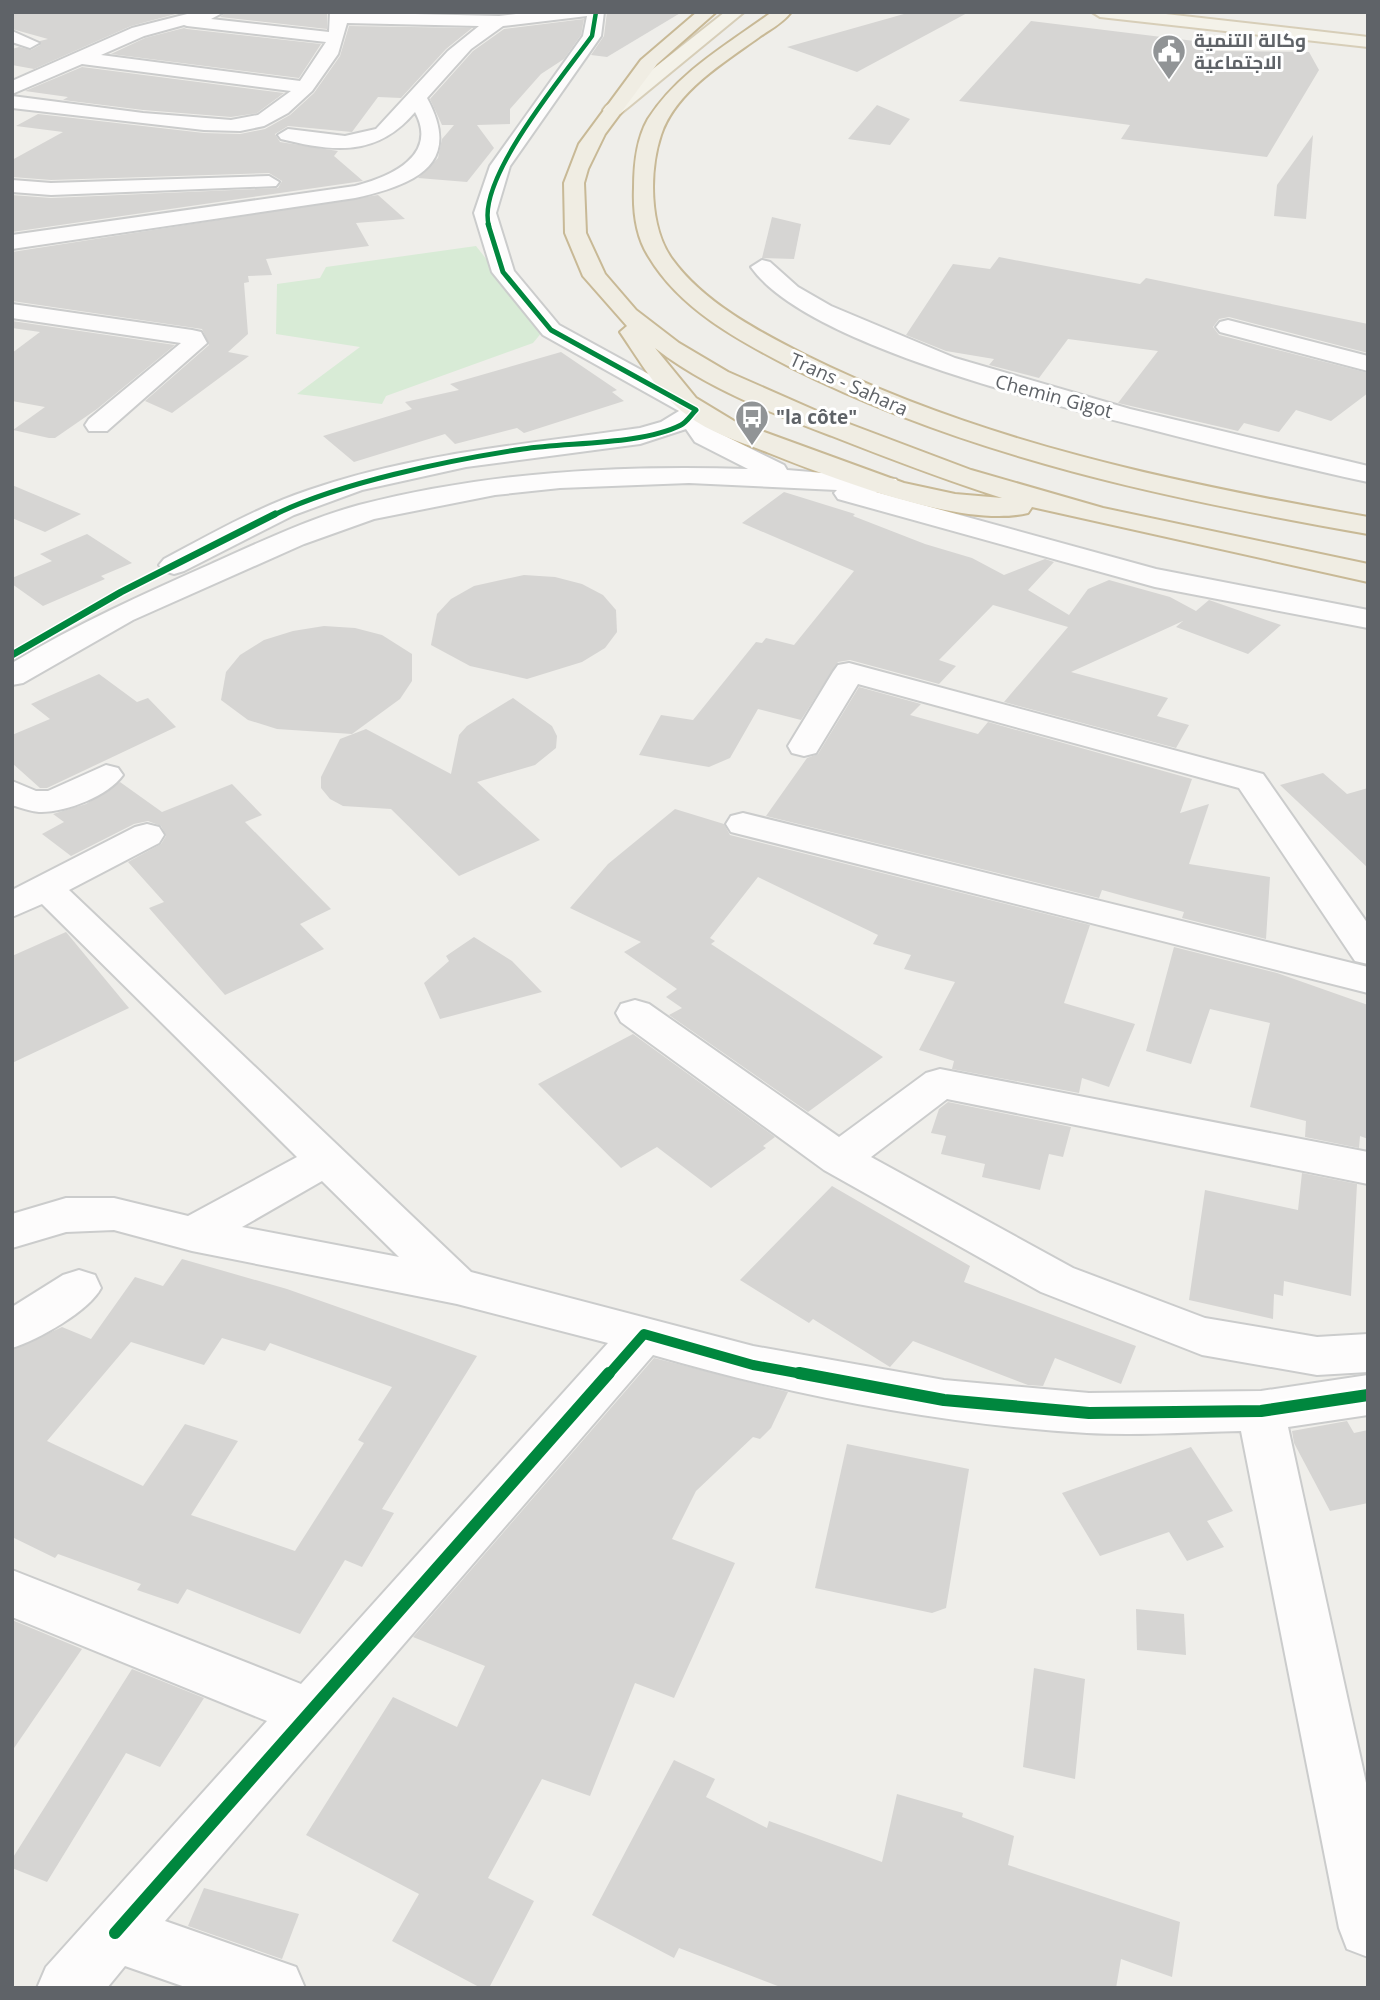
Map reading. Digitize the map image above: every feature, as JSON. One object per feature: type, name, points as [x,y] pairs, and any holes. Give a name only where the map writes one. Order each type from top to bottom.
[{"type":"highway","name":"Trans - Sahara","points":[[708,12],[653,57],[597,128],[581,156],[574,184],[572,214],[577,241],[600,284],[623,311],[664,343],[738,387],[924,463],[1063,507],[1368,573]]},
{"type":"highway","name":"Trans - Sahara","points":[[783,12],[673,96],[648,142],[643,206],[651,237],[666,265],[728,322],[835,380],[952,428],[1150,484],[1368,526]]},
{"type":"highway","points":[[600,284],[611,306],[667,382],[696,410],[744,434],[840,471],[883,498],[934,500],[986,508],[1063,507]]},
{"type":"main road","name":"Trans - Sahara","points":[[613,110],[736,12]]},
{"type":"main road","points":[[673,96],[696,65],[761,12]]},
{"type":"main road","points":[[1100,12],[1368,42]]},
{"type":"street","points":[[12,88],[138,32],[216,12]]},
{"type":"street","points":[[12,102],[161,121],[233,124],[257,121],[268,116],[305,87],[329,56],[339,15],[499,21],[581,12]]},
{"type":"street","points":[[596,12],[592,36],[500,166],[485,213],[503,272],[551,330],[696,410]]},
{"type":"street","points":[[178,20],[335,38]]},
{"type":"street","points":[[288,135],[341,141],[377,136],[417,98],[457,50],[478,32],[499,21]]},
{"type":"street","points":[[12,36],[30,43]]},
{"type":"street","points":[[80,58],[305,87]]},
{"type":"street","points":[[18,239],[380,187],[405,177],[427,152],[432,140],[430,116],[417,98]]},
{"type":"street","points":[[12,186],[51,189],[405,177]]},
{"type":"street","name":"Chemin Gigot","points":[[762,267],[777,285],[816,308],[889,344],[990,379],[1286,457],[1363,465]]},
{"type":"street","points":[[12,311],[192,337],[195,343],[98,425]]},
{"type":"street","points":[[1228,327],[1368,364]]},
{"type":"street","points":[[696,410],[695,423],[704,436],[748,460],[796,478],[1031,546],[1154,578],[1368,619]]},
{"type":"street","points":[[12,655],[121,593],[287,508],[366,483],[443,465],[523,449],[654,434],[683,424],[696,410]]},
{"type":"street","points":[[12,676],[91,629],[289,539],[364,513],[445,493],[551,479],[649,473],[796,478],[883,498]]},
{"type":"street","points":[[752,476],[883,498]]},
{"type":"street","points":[[804,746],[849,672],[1208,767],[1251,781],[1368,952]]},
{"type":"street","points":[[12,791],[39,803],[60,801],[106,775]]},
{"type":"street","points":[[743,824],[1368,980]]},
{"type":"street","points":[[147,835],[29,896],[326,1160],[457,1286]]},
{"type":"street","points":[[635,1013],[839,1159],[1057,1280],[1202,1336],[1317,1356],[1368,1353]]},
{"type":"street","points":[[839,1159],[940,1083],[1368,1168]]},
{"type":"street","points":[[192,1234],[326,1160]]},
{"type":"street","points":[[12,1231],[66,1215],[114,1214],[192,1234],[457,1286],[753,1365],[944,1400],[1089,1413],[1261,1411],[1368,1395]]},
{"type":"street","points":[[12,1330],[79,1287]]},
{"type":"street","points":[[67,1988],[644,1334]]},
{"type":"street","points":[[1261,1411],[1368,1928]]},
{"type":"street","points":[[12,1593],[310,1713]]},
{"type":"street","points":[[114,1933],[275,1988]]},
{"type":"green space","points":[[476,246],[543,331],[533,343],[386,396],[382,404],[297,394],[360,347],[276,334],[277,284],[320,278],[326,267]]},
{"type":"building","points":[[12,12],[183,12],[131,26],[34,69],[12,65],[12,49],[19,47],[31,50],[40,45],[40,41],[48,39],[12,29]]},
{"type":"building","points":[[227,12],[327,12],[327,29],[220,17]]},
{"type":"building","points":[[607,12],[682,12],[607,57],[591,55],[604,36]]},
{"type":"building","points":[[911,12],[969,12],[857,72],[787,47]]},
{"type":"building","points":[[584,19],[581,35],[564,59],[541,74],[510,109],[510,124],[477,125],[494,148],[467,182],[418,178],[438,158],[442,139],[454,125],[442,125],[430,99],[473,51],[504,29]]},
{"type":"building","points":[[1031,21],[1219,44],[1214,51],[1309,52],[1319,70],[1267,157],[1121,139],[1130,125],[959,101]]},
{"type":"building","points":[[349,26],[472,28],[446,49],[401,98],[378,97],[352,132],[288,126],[275,134],[280,142],[338,151],[334,156],[363,181],[12,232],[12,195],[51,198],[278,188],[282,181],[269,173],[51,180],[12,177],[12,160],[63,132],[16,126],[38,114],[204,133],[240,134],[265,129],[290,115],[314,93],[340,56]]},
{"type":"building","points":[[184,28],[321,44],[299,78],[111,54],[145,38]]},
{"type":"building","points":[[82,67],[284,93],[257,113],[231,117],[63,100],[68,97],[25,91]]},
{"type":"building","points":[[877,105],[910,119],[890,145],[848,139]]},
{"type":"building","points":[[1313,135],[1306,219],[1274,216],[1277,185]]},
{"type":"building","points":[[378,195],[405,219],[356,223],[369,246],[266,259],[272,275],[248,276],[249,282],[244,283],[248,334],[228,352],[249,356],[172,413],[145,401],[209,345],[202,329],[12,301],[12,252]]},
{"type":"building","points":[[772,217],[801,224],[794,259],[762,258]]},
{"type":"building","points":[[999,257],[1140,284],[1146,278],[1368,324],[1368,353],[1229,317],[1219,319],[1213,327],[1219,335],[1368,373],[1368,393],[1331,421],[1296,410],[1279,432],[1244,423],[1238,431],[1118,403],[1158,351],[1068,339],[1039,378],[989,365],[994,359],[946,351],[906,335],[953,264],[990,269]]},
{"type":"building","points":[[12,321],[175,345],[97,409],[55,438],[49,438],[13,430],[45,407],[12,401],[12,353],[40,332],[12,328]]},
{"type":"building","points":[[561,352],[617,390],[612,392],[624,401],[524,433],[517,428],[455,444],[445,434],[354,462],[323,436],[412,409],[405,402],[459,390],[450,384]]},
{"type":"building","points":[[12,485],[81,514],[45,532],[12,518]]},
{"type":"building","points":[[784,492],[855,514],[853,516],[925,544],[972,558],[1004,575],[1045,559],[1054,562],[1028,590],[1069,615],[1088,589],[1109,580],[1170,597],[1196,611],[1209,600],[1281,625],[1248,654],[1176,627],[1183,621],[1071,672],[1168,698],[1157,716],[1189,725],[1176,748],[1004,702],[1068,627],[993,605],[939,660],[956,666],[939,684],[850,660],[838,662],[801,720],[758,709],[730,758],[709,767],[639,755],[661,715],[693,720],[756,642],[762,643],[766,638],[794,645],[854,571],[742,523]]},
{"type":"building","points":[[87,534],[132,563],[101,576],[105,579],[43,606],[12,584],[12,578],[52,561],[40,554]]},
{"type":"building","points":[[524,575],[555,577],[582,584],[603,595],[616,610],[617,632],[605,648],[582,662],[527,679],[470,666],[431,645],[437,614],[451,599],[474,586]]},
{"type":"building","points":[[324,626],[355,628],[382,635],[412,654],[412,681],[400,699],[352,734],[277,729],[248,720],[221,700],[226,672],[240,655],[264,640],[293,631]]},
{"type":"building","points":[[99,674],[137,702],[148,698],[176,727],[47,788],[40,788],[12,763],[12,735],[50,719],[31,704]]},
{"type":"building","points":[[859,687],[921,704],[910,715],[978,734],[988,722],[1192,779],[1180,813],[1209,804],[1189,864],[1270,877],[1266,939],[1182,918],[1184,912],[1102,890],[1099,898],[766,816],[807,758],[818,754]]},
{"type":"building","points":[[513,698],[552,726],[557,736],[556,748],[535,765],[477,782],[540,840],[459,876],[391,809],[343,806],[330,799],[321,788],[321,777],[340,739],[366,729],[451,774],[459,735],[467,726]]},
{"type":"building","points":[[1323,773],[1347,794],[1368,788],[1368,868],[1280,785]]},
{"type":"building","points":[[120,782],[162,812],[232,784],[262,815],[245,822],[331,909],[300,924],[324,949],[225,995],[149,908],[164,902],[128,862],[161,844],[166,836],[161,826],[148,821],[134,824],[71,856],[42,834],[64,822],[53,814],[86,804]]},
{"type":"building","points":[[675,809],[724,824],[730,835],[1090,925],[1064,1003],[1135,1024],[1109,1087],[1082,1078],[1079,1093],[952,1069],[954,1061],[919,1050],[955,982],[904,969],[911,955],[873,944],[878,935],[758,877],[710,938],[715,941],[711,944],[883,1057],[808,1112],[669,1015],[682,1008],[666,997],[677,989],[624,952],[641,942],[570,908],[608,864]]},
{"type":"building","points":[[66,932],[129,1008],[12,1063],[12,956]]},
{"type":"building","points":[[474,937],[512,961],[542,992],[440,1019],[424,983],[449,961],[446,956]]},
{"type":"building","points":[[1174,947],[1277,973],[1368,1005],[1368,1139],[1360,1136],[1359,1148],[1305,1137],[1306,1121],[1250,1107],[1270,1023],[1210,1009],[1191,1064],[1146,1051]]},
{"type":"building","points":[[633,1034],[775,1137],[763,1146],[766,1148],[711,1188],[657,1147],[621,1168],[538,1084]]},
{"type":"building","points":[[948,1102],[1071,1127],[1063,1157],[1049,1154],[1040,1190],[982,1177],[985,1164],[941,1154],[946,1136],[931,1133],[939,1109]]},
{"type":"building","points":[[1302,1173],[1357,1184],[1351,1296],[1284,1281],[1283,1296],[1274,1294],[1273,1319],[1189,1300],[1205,1190],[1298,1210]]},
{"type":"building","points":[[832,1186],[970,1266],[964,1282],[1136,1346],[1121,1384],[1055,1358],[1043,1386],[1028,1385],[913,1341],[890,1367],[813,1319],[809,1323],[740,1280]]},
{"type":"building","points":[[182,1259],[287,1289],[477,1356],[382,1509],[394,1513],[362,1567],[345,1560],[300,1634],[187,1589],[178,1604],[137,1590],[141,1584],[58,1554],[55,1558],[12,1537],[12,1350],[62,1327],[91,1339],[135,1277],[163,1286]],"holes":[[[222,1338],[265,1351],[270,1343],[392,1387],[358,1440],[364,1443],[295,1551],[191,1515],[238,1441],[185,1424],[143,1486],[47,1441],[131,1342],[204,1365]]]},
{"type":"building","points":[[654,1358],[788,1392],[771,1428],[760,1439],[753,1437],[696,1491],[672,1539],[735,1563],[674,1698],[635,1683],[590,1796],[542,1779],[488,1878],[534,1901],[489,1988],[481,1988],[392,1941],[419,1894],[306,1835],[393,1697],[457,1727],[485,1666],[413,1637]]},
{"type":"building","points":[[1347,1421],[1354,1433],[1368,1430],[1368,1503],[1330,1511],[1294,1443],[1292,1431]]},
{"type":"building","points":[[847,1444],[969,1469],[946,1608],[932,1613],[815,1588]]},
{"type":"building","points":[[1191,1447],[1233,1511],[1207,1521],[1224,1547],[1187,1561],[1169,1532],[1100,1556],[1062,1493]]},
{"type":"building","points":[[1136,1609],[1184,1614],[1186,1655],[1137,1650]]},
{"type":"building","points":[[12,1620],[82,1649],[12,1751]]},
{"type":"building","points":[[1034,1668],[1085,1679],[1075,1779],[1023,1767]]},
{"type":"building","points":[[132,1669],[204,1698],[160,1767],[126,1753],[47,1882],[12,1868],[12,1859]]},
{"type":"building","points":[[674,1760],[715,1779],[706,1797],[767,1828],[769,1821],[882,1862],[897,1794],[963,1813],[962,1817],[1014,1836],[1008,1865],[1180,1922],[1172,1977],[1121,1959],[1116,1988],[783,1988],[679,1948],[674,1958],[592,1915]]},
{"type":"building","points":[[204,1888],[299,1914],[282,1959],[188,1926]]},
{"type":"cycle path","points":[[12,655],[121,592],[287,508],[366,483],[443,465],[523,449],[654,434],[683,424],[696,410],[551,330],[503,272],[485,213],[500,166],[592,36],[596,12]]},
{"type":"cycle path","points":[[115,1933],[644,1334],[753,1365],[944,1400],[1089,1413],[1261,1411],[1368,1395]]},
{"type":"place","name":"وكالة التنمية الاجتماعية","points":[[1169,81]]},
{"type":"place","name":"\"la côte\"","points":[[752,447]]}]
